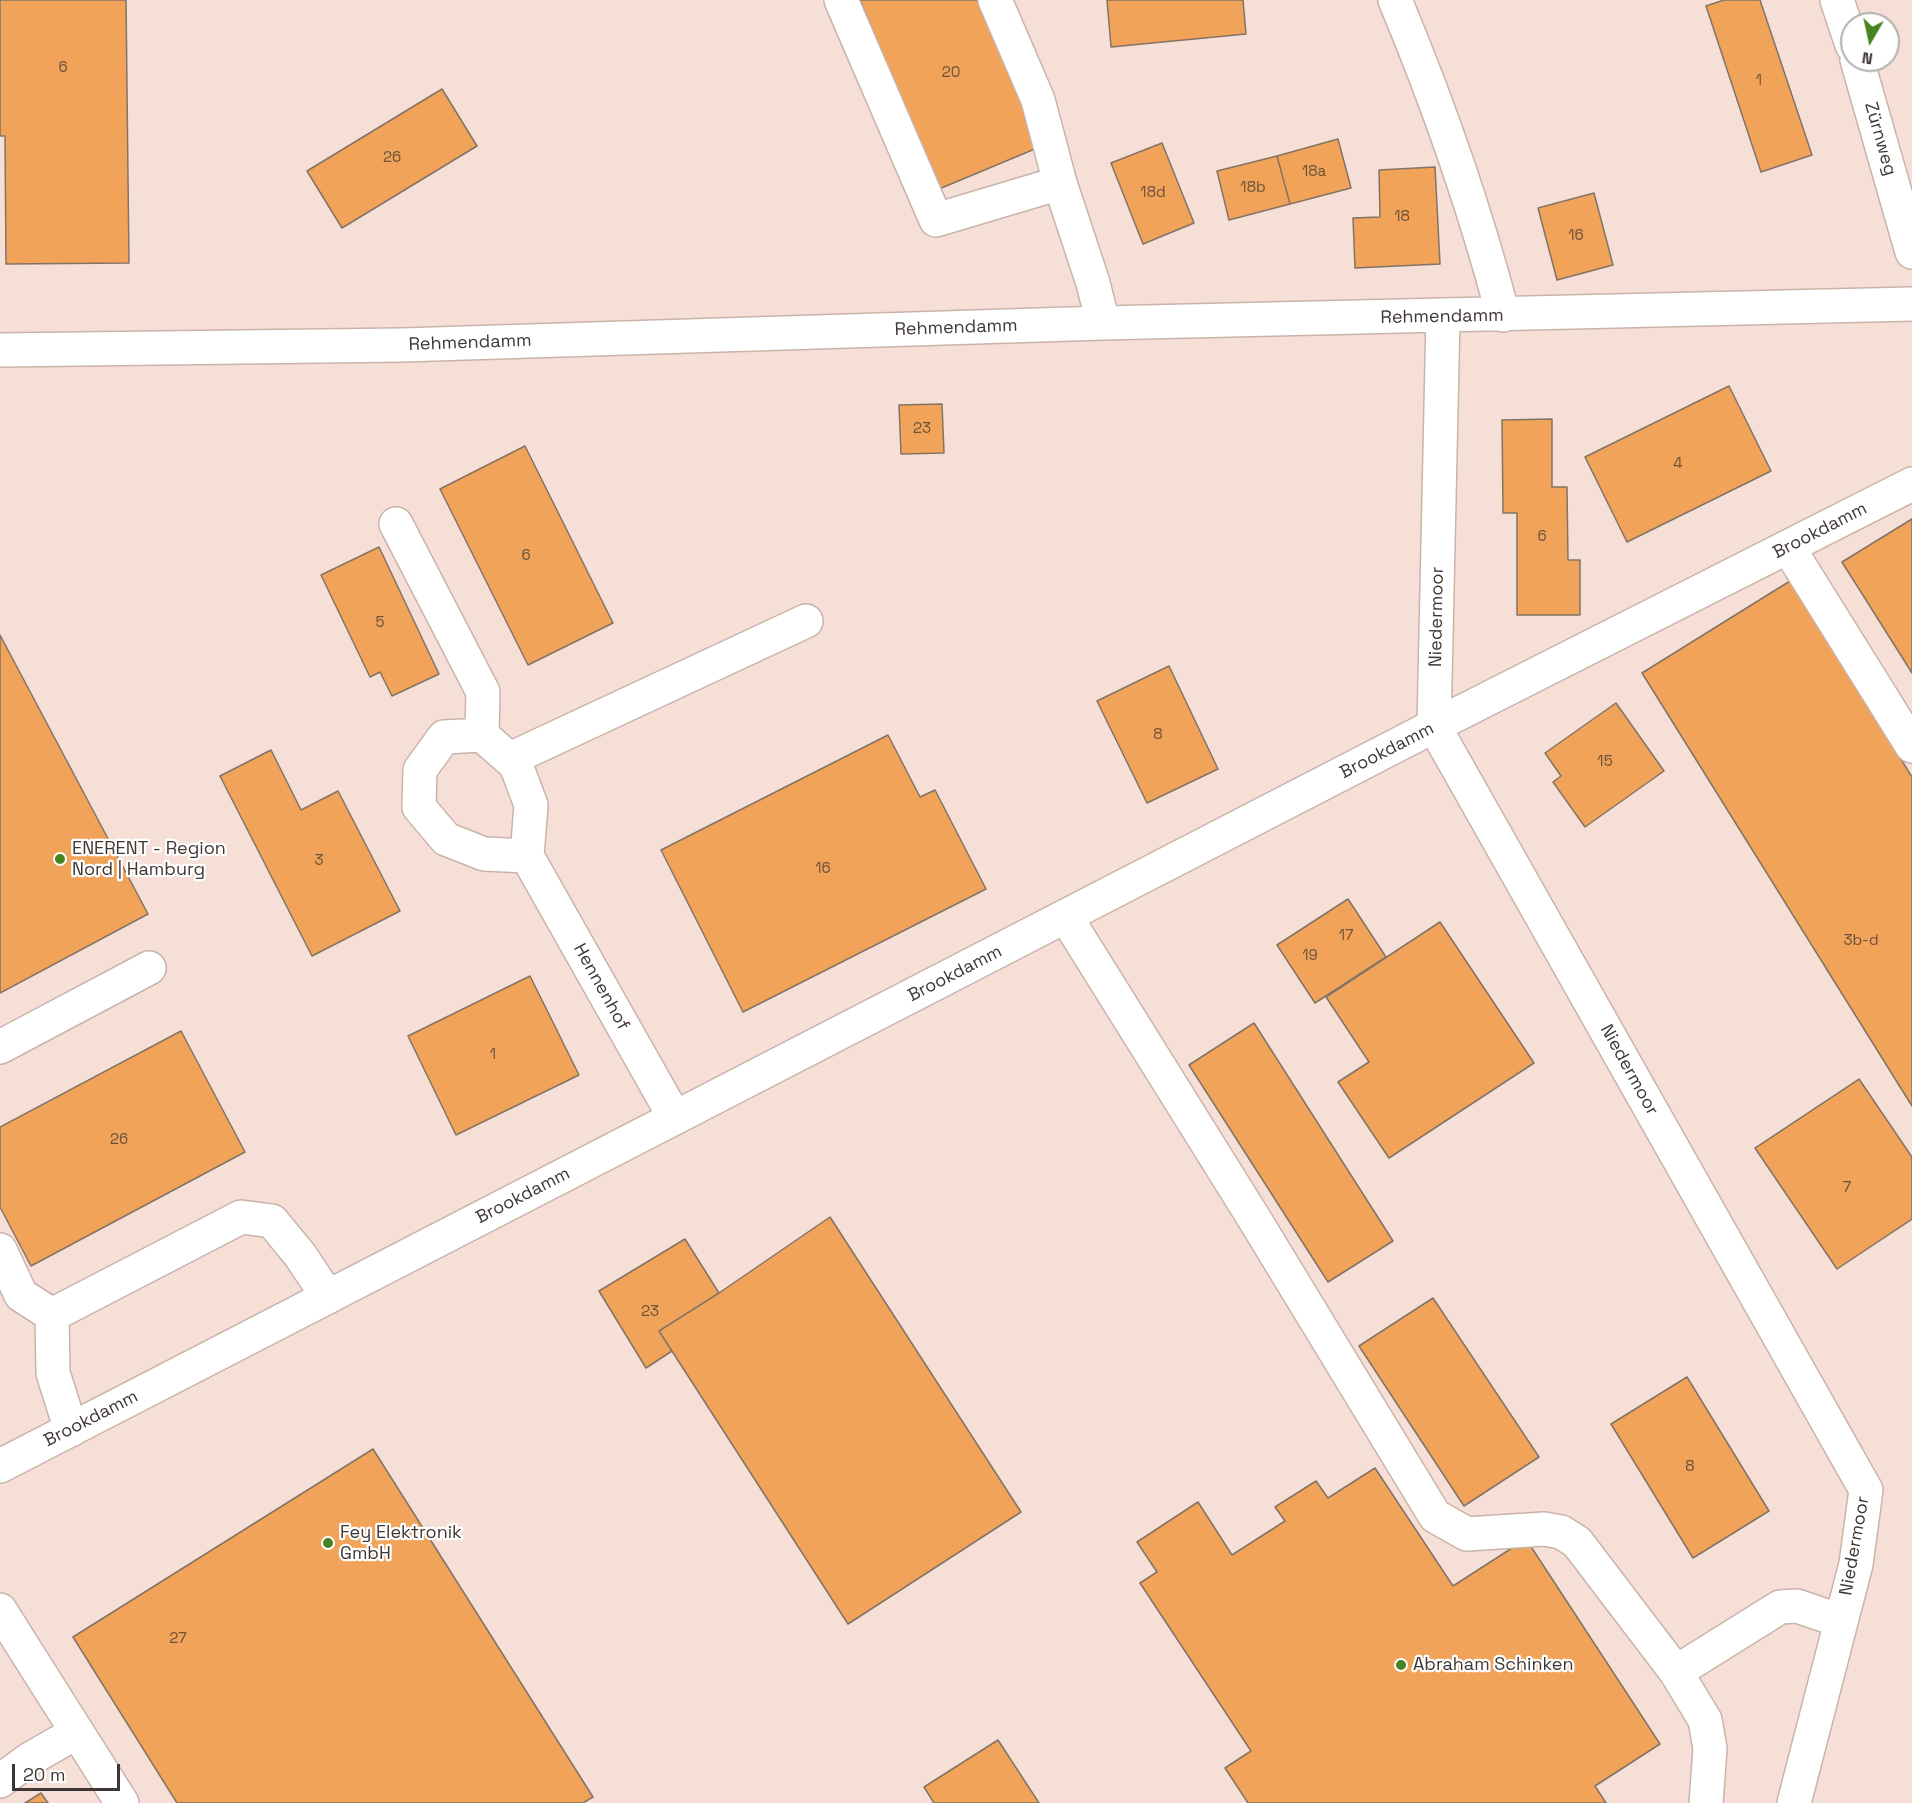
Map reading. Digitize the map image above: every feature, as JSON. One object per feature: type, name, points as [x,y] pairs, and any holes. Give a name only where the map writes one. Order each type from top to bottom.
[{"type":"street","points":[[841,0],[936,220],[1060,183]]},
{"type":"street","points":[[995,0],[1038,100],[1060,183],[1094,283],[1103,323]]},
{"type":"street","points":[[1395,0],[1427,77],[1478,225],[1503,315]]},
{"type":"street","name":"Zürnweg","points":[[1860,72],[1912,252]]},
{"type":"street","name":"Rehmendamm","points":[[0,350],[402,345],[1103,323],[1443,317],[1912,304]]},
{"type":"street","name":"Niedermoor","points":[[1443,317],[1434,726],[1866,1490],[1856,1564],[1794,1803]]},
{"type":"street","name":"Brookdamm","points":[[2,1460],[71,1430],[1434,726],[1912,484]]},
{"type":"street","points":[[396,524],[483,692],[482,735]]},
{"type":"street","points":[[1788,547],[1912,746]]},
{"type":"street","points":[[510,759],[806,621]]},
{"type":"street","points":[[482,735],[510,759],[516,765],[531,805],[527,856],[484,854],[446,839],[419,807],[420,770],[444,737],[482,735]]},
{"type":"street","name":"Hennenhof","points":[[527,856],[675,1118]]},
{"type":"street","points":[[1066,917],[1255,1220],[1435,1516],[1467,1534],[1544,1529],[1560,1533],[1577,1542],[1676,1672],[1705,1720],[1710,1749],[1706,1803]]},
{"type":"street","points":[[0,1047],[149,968]]},
{"type":"street","points":[[52,1315],[241,1217],[272,1221],[300,1255],[328,1297]]},
{"type":"street","points":[[0,1250],[21,1295],[52,1315]]},
{"type":"street","points":[[52,1315],[53,1374],[71,1430]]},
{"type":"street","points":[[1676,1672],[1780,1607],[1797,1606],[1841,1621]]},
{"type":"street","points":[[0,1610],[122,1803]]},
{"type":"street","points":[[0,1781],[30,1759],[77,1732]]},
{"type":"building","points":[[0,0],[126,0],[129,263],[6,264],[5,136],[0,136]]},
{"type":"building","points":[[860,0],[980,0],[1042,146],[939,189]]},
{"type":"building","points":[[1107,0],[1243,0],[1246,34],[1111,47]]},
{"type":"building","points":[[1724,0],[1760,0],[1812,155],[1761,172],[1706,6]]},
{"type":"building","points":[[442,89],[477,146],[342,228],[307,171]]},
{"type":"building","points":[[1338,139],[1351,188],[1290,204],[1277,156]]},
{"type":"building","points":[[1162,143],[1194,223],[1143,244],[1111,163]]},
{"type":"building","points":[[1277,156],[1290,204],[1229,220],[1217,171]]},
{"type":"building","points":[[1435,167],[1440,264],[1355,268],[1353,218],[1380,217],[1379,170]]},
{"type":"building","points":[[1594,193],[1613,265],[1557,280],[1538,208]]},
{"type":"building","points":[[1729,386],[1771,471],[1627,542],[1585,457]]},
{"type":"building","points":[[942,404],[944,453],[901,454],[899,405]]},
{"type":"building","points":[[1552,419],[1552,487],[1567,487],[1568,560],[1580,560],[1580,615],[1517,615],[1517,513],[1503,513],[1502,420]]},
{"type":"building","points":[[525,446],[613,623],[528,665],[440,489]]},
{"type":"building","points":[[1912,519],[1912,673],[1842,562]]},
{"type":"building","points":[[379,547],[439,674],[392,696],[380,672],[370,677],[321,575]]},
{"type":"building","points":[[1790,581],[1912,777],[1912,1106],[1642,673]]},
{"type":"building","name":"ENERENT - Region Nord | Hamburg","points":[[0,635],[148,914],[0,993]]},
{"type":"building","points":[[1169,666],[1218,769],[1147,803],[1097,701]]},
{"type":"building","points":[[1616,703],[1664,771],[1585,827],[1553,782],[1561,776],[1545,753]]},
{"type":"building","points":[[888,735],[920,797],[935,790],[986,889],[743,1012],[661,850]]},
{"type":"building","points":[[271,750],[301,810],[338,791],[400,911],[312,956],[220,776]]},
{"type":"building","points":[[1348,899],[1386,957],[1315,1003],[1277,945]]},
{"type":"building","points":[[1440,922],[1534,1063],[1389,1158],[1338,1082],[1369,1062],[1326,997]]},
{"type":"building","points":[[530,976],[579,1075],[456,1135],[408,1036]]},
{"type":"building","points":[[1254,1023],[1393,1241],[1328,1282],[1189,1065]]},
{"type":"building","points":[[181,1031],[245,1152],[31,1266],[0,1207],[0,1127]]},
{"type":"building","points":[[1859,1079],[1912,1157],[1912,1219],[1837,1269],[1755,1148]]},
{"type":"building","points":[[830,1217],[1021,1512],[848,1624],[659,1331]]},
{"type":"building","points":[[685,1239],[719,1293],[659,1331],[672,1351],[646,1368],[599,1291]]},
{"type":"building","points":[[1433,1298],[1539,1457],[1464,1506],[1359,1346]]},
{"type":"building","points":[[1687,1377],[1769,1511],[1693,1558],[1611,1424]]},
{"type":"building","name":"Fey Elektronik GmbH","points":[[373,1449],[593,1797],[583,1803],[177,1803],[73,1637]]},
{"type":"building","name":"Abraham Schinken","points":[[1375,1468],[1453,1586],[1526,1539],[1660,1744],[1595,1786],[1606,1803],[1248,1803],[1225,1768],[1251,1751],[1140,1583],[1157,1572],[1137,1542],[1198,1502],[1232,1555],[1285,1521],[1275,1507],[1316,1481],[1328,1498]]},
{"type":"building","points":[[998,1740],[1039,1803],[934,1803],[924,1787]]},
{"type":"building","points":[[41,1793],[48,1803],[25,1803]]},
{"type":"place","name":"ENERENT - Region Nord | Hamburg","points":[[60,859]]},
{"type":"place","name":"Fey Elektronik GmbH","points":[[328,1543]]},
{"type":"place","name":"Abraham Schinken","points":[[1401,1665]]}]
